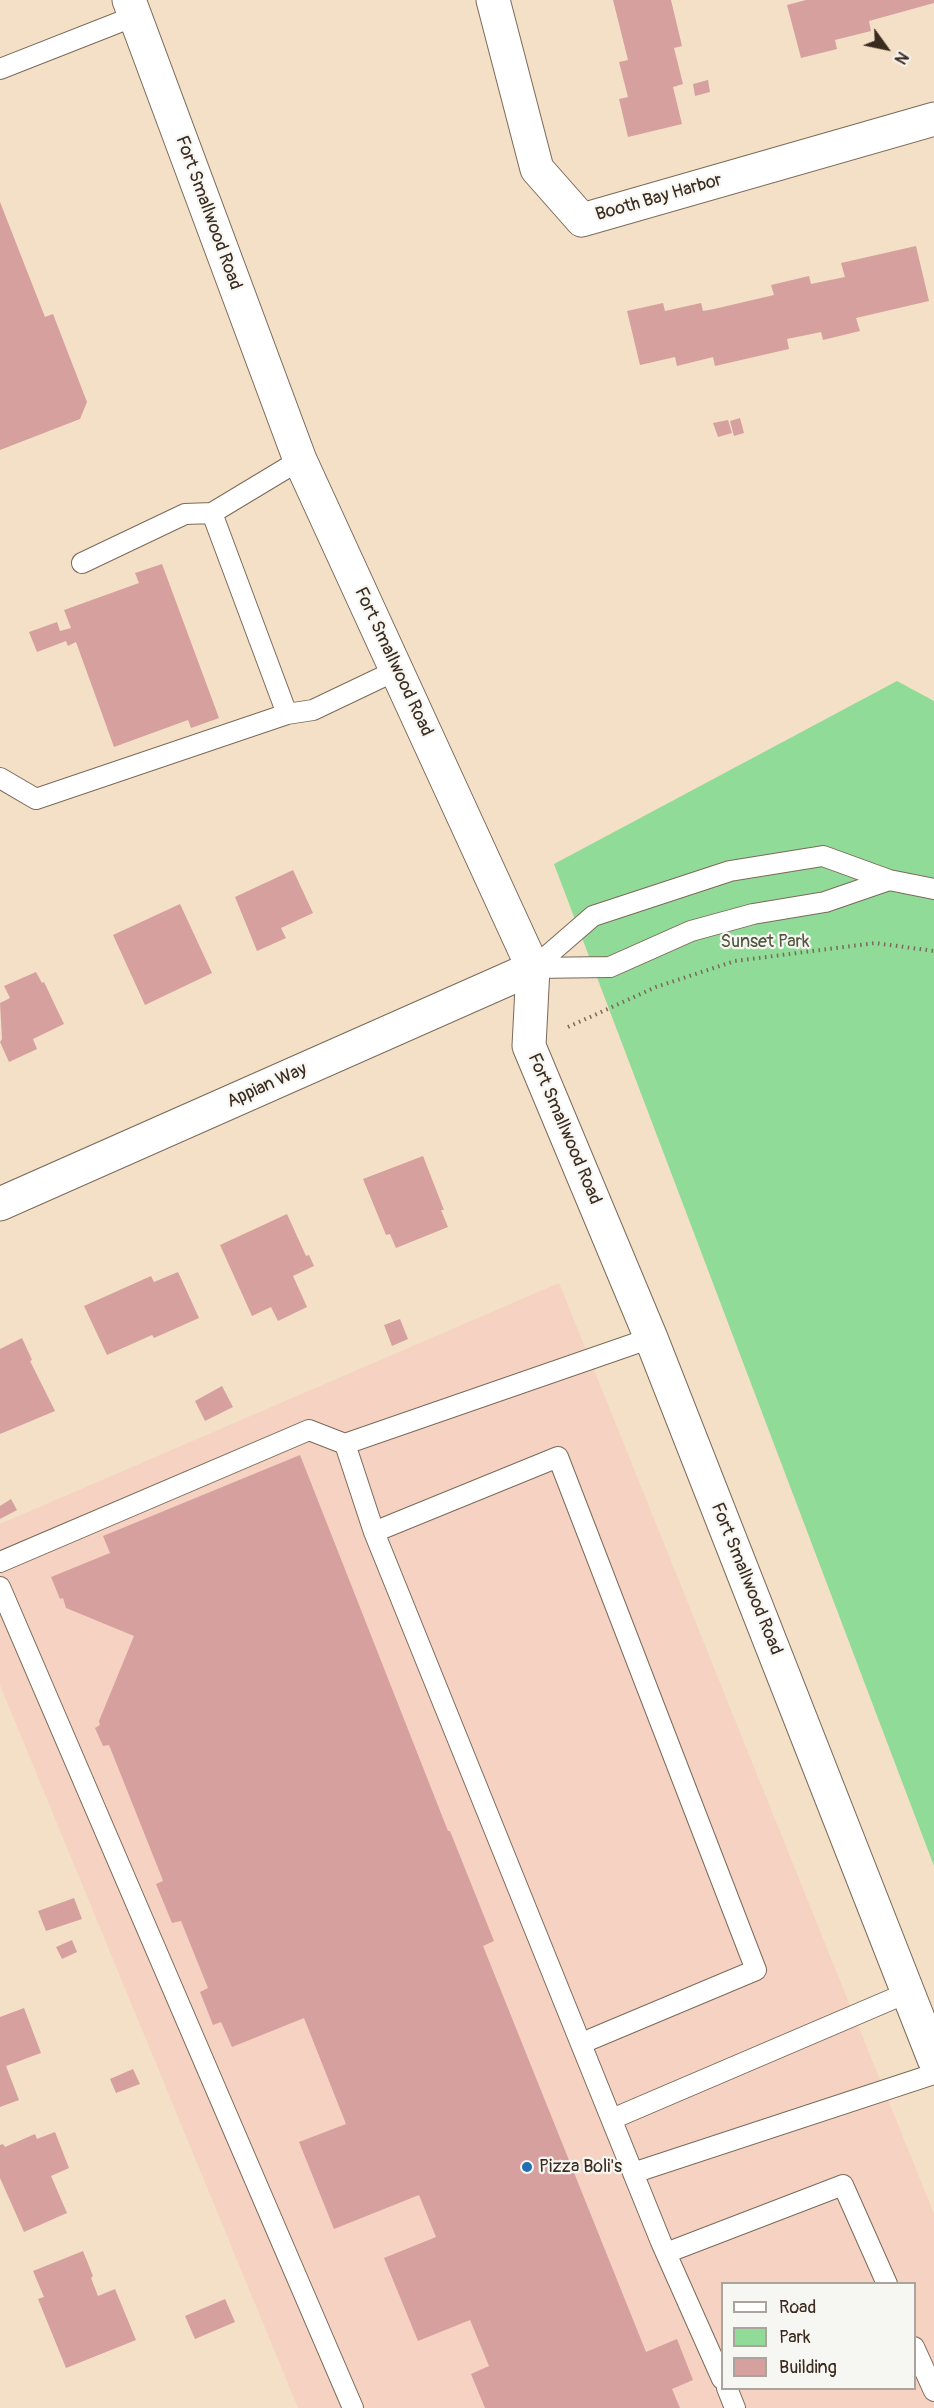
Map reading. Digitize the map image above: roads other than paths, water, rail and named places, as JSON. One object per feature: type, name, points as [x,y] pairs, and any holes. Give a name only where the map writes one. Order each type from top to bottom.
[{"type":"main road","name":"Booth Bay Harbor","points":[[493,0],[537,169],[582,220],[934,119]]},
{"type":"main road","name":"Fort Smallwood Road","points":[[132,8],[300,460],[533,968],[529,1046],[651,1338],[934,2059]]},
{"type":"main road","name":"Appian Way","points":[[0,1204],[533,968]]},
{"type":"lane","points":[[0,68],[132,8]]},
{"type":"lane","points":[[82,563],[185,514],[212,513],[300,460]]},
{"type":"lane","points":[[212,513],[287,714]]},
{"type":"lane","points":[[0,778],[36,799],[287,714],[313,710],[397,670]]},
{"type":"lane","points":[[533,968],[593,916],[729,871],[823,856],[889,880],[934,889]]},
{"type":"lane","points":[[533,968],[610,967],[691,931],[753,914],[825,902],[889,880]]},
{"type":"lane","points":[[0,1562],[309,1430],[345,1444],[651,1338]]},
{"type":"lane","points":[[345,1444],[374,1532],[633,2173],[721,2375]]},
{"type":"lane","points":[[374,1532],[558,1457],[756,1970],[582,2043]]},
{"type":"lane","points":[[0,1587],[353,2408]]},
{"type":"lane","points":[[612,2119],[909,1992]]},
{"type":"lane","points":[[633,2173],[934,2074]]},
{"type":"lane","points":[[666,2253],[843,2185],[887,2282]]},
{"type":"lane","points":[[916,2349],[934,2391]]},
{"type":"lane","points":[[728,2390],[735,2408]]},
{"type":"place","name":"Pizza Boli's","points":[[527,2167]]},
{"type":"park label","name":"Sunset Park","points":[[765,942]]}]
